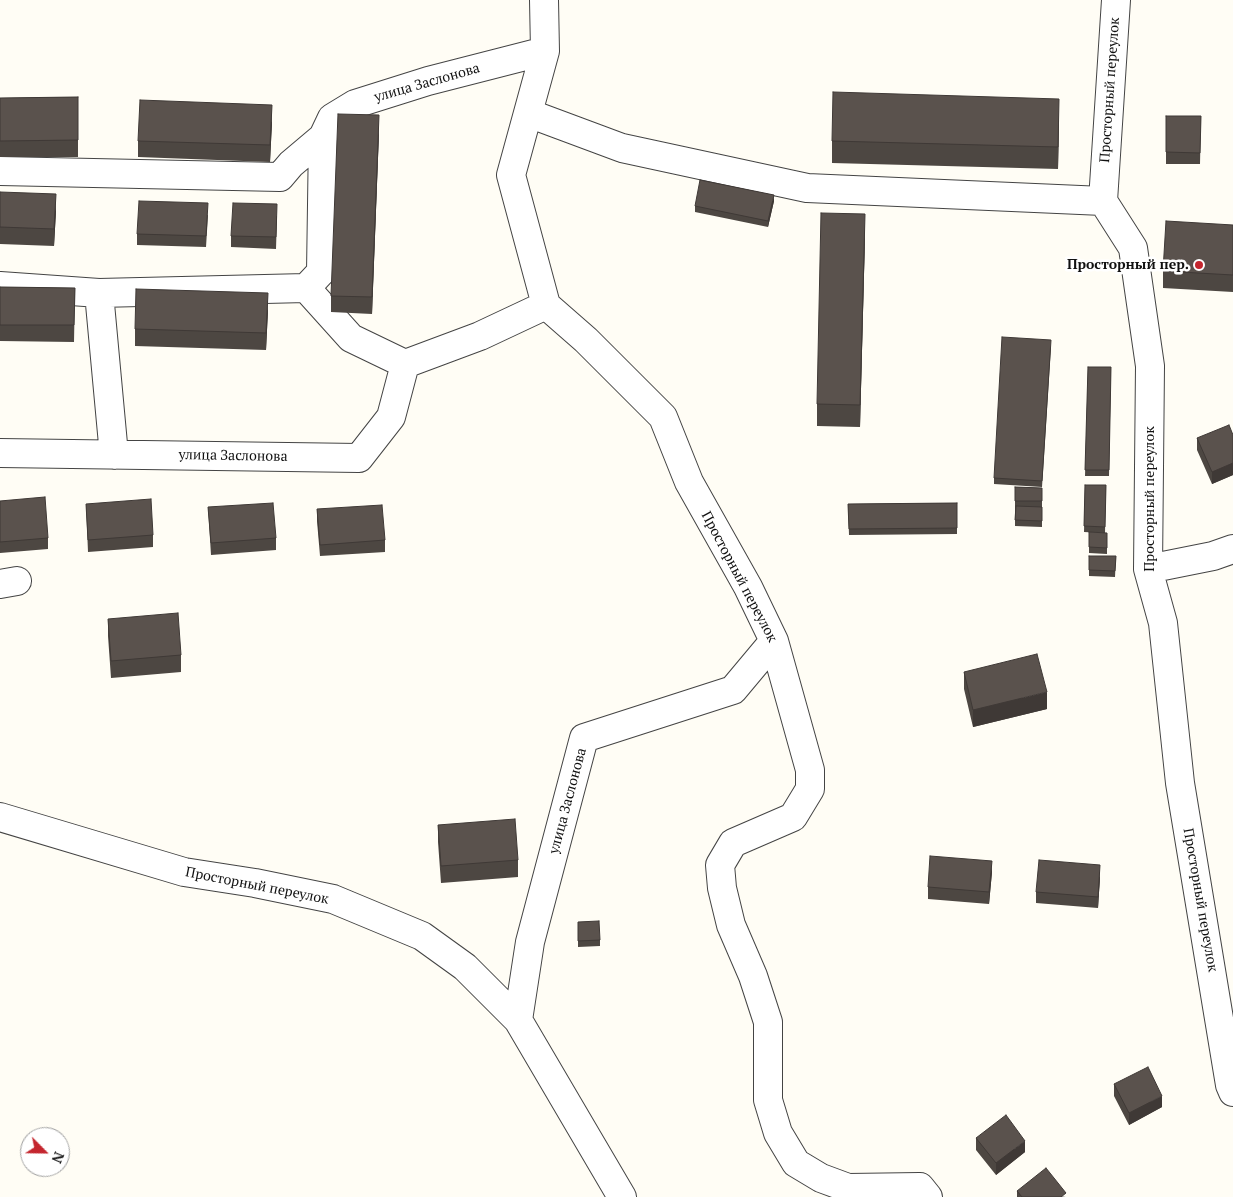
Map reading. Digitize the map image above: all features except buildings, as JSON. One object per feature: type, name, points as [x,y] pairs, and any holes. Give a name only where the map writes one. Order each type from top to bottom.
[{"type":"street","points":[[0,286],[99,293],[306,288],[351,338],[405,364],[480,336],[546,306],[511,175],[545,50],[544,0]]},
{"type":"street","name":"Просторный переулок","points":[[1116,0],[1103,201],[1133,248],[1150,366],[1148,569],[1163,623],[1180,783],[1230,1085],[1233,1092]]},
{"type":"street","name":"улица Заслонова","points":[[306,288],[321,272],[324,137],[332,118],[355,104],[428,81],[545,50]]},
{"type":"street","points":[[528,113],[622,148],[807,188],[1103,201]]},
{"type":"street","name":"улица Заслонова","points":[[0,171],[280,176],[291,164],[324,137]]},
{"type":"street","points":[[99,293],[114,455]]},
{"type":"street","name":"Просторный переулок","points":[[546,306],[586,340],[662,417],[689,482],[748,587],[774,640],[810,770],[810,789],[793,816],[733,843],[720,865],[722,888],[731,925],[753,976],[768,1022],[768,1100],[778,1133],[796,1163],[821,1178],[848,1188],[920,1187],[928,1197]]},
{"type":"street","name":"улица Заслонова","points":[[0,453],[360,458],[391,417],[405,364]]},
{"type":"street","points":[[1148,569],[1213,556],[1233,549]]},
{"type":"street","name":"улица Заслонова","points":[[518,1020],[530,942],[584,738],[733,690],[774,640]]},
{"type":"street","name":"Просторный переулок","points":[[0,817],[184,872],[256,883],[333,900],[422,936],[465,967],[518,1020],[622,1197]]},
{"type":"place","name":"Просторный пер.","points":[[1199,265]]}]
